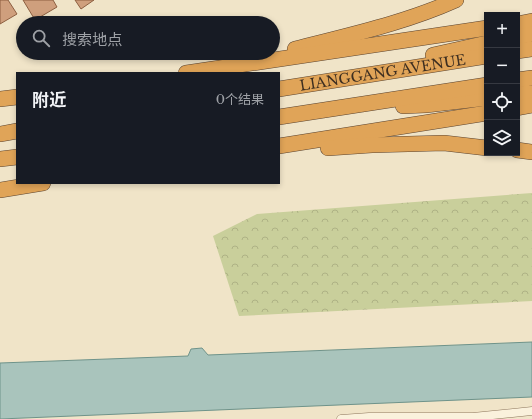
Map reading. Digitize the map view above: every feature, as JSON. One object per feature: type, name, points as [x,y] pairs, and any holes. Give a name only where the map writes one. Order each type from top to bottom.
[{"type":"highway","points":[[280,53],[372,29],[438,8],[456,0]]},
{"type":"highway","points":[[520,24],[532,22]]},
{"type":"highway","points":[[280,59],[484,28]]},
{"type":"highway","points":[[520,36],[532,34]]},
{"type":"highway","points":[[330,80],[484,44]]},
{"type":"highway","points":[[520,51],[532,49]]},
{"type":"highway","name":"LIANGGANG AVENUE","points":[[280,89],[484,56]]},
{"type":"highway","points":[[229,67],[255,60]]},
{"type":"highway","points":[[193,72],[275,60]]},
{"type":"highway","points":[[520,80],[532,78]]},
{"type":"highway","name":"LIANGGANG AVENUE","points":[[280,117],[484,85]]},
{"type":"highway","points":[[520,94],[532,93]]},
{"type":"highway","points":[[0,99],[16,97]]},
{"type":"highway","points":[[332,108],[426,105],[484,98]]},
{"type":"highway","points":[[520,107],[532,105]]},
{"type":"highway","points":[[280,146],[484,112]]},
{"type":"highway","points":[[0,134],[16,131]]},
{"type":"highway","points":[[280,151],[372,145],[428,144],[484,148]]},
{"type":"highway","points":[[520,150],[532,152]]},
{"type":"highway","points":[[0,160],[16,157]]},
{"type":"highway","points":[[0,190],[37,184]]},
{"type":"street","points":[[341,419],[369,417],[516,416],[532,411]]},
{"type":"green space","points":[[532,193],[532,301],[239,316],[213,236],[257,214]]},
{"type":"water","points":[[532,342],[532,397],[0,419],[0,363],[188,356],[191,349],[202,348],[208,355]]},
{"type":"building","points":[[0,0],[8,0],[17,14],[0,24]]},
{"type":"building","points":[[23,0],[53,0],[57,7],[42,16],[33,16]]},
{"type":"building","points":[[75,0],[94,0],[81,9]]}]
